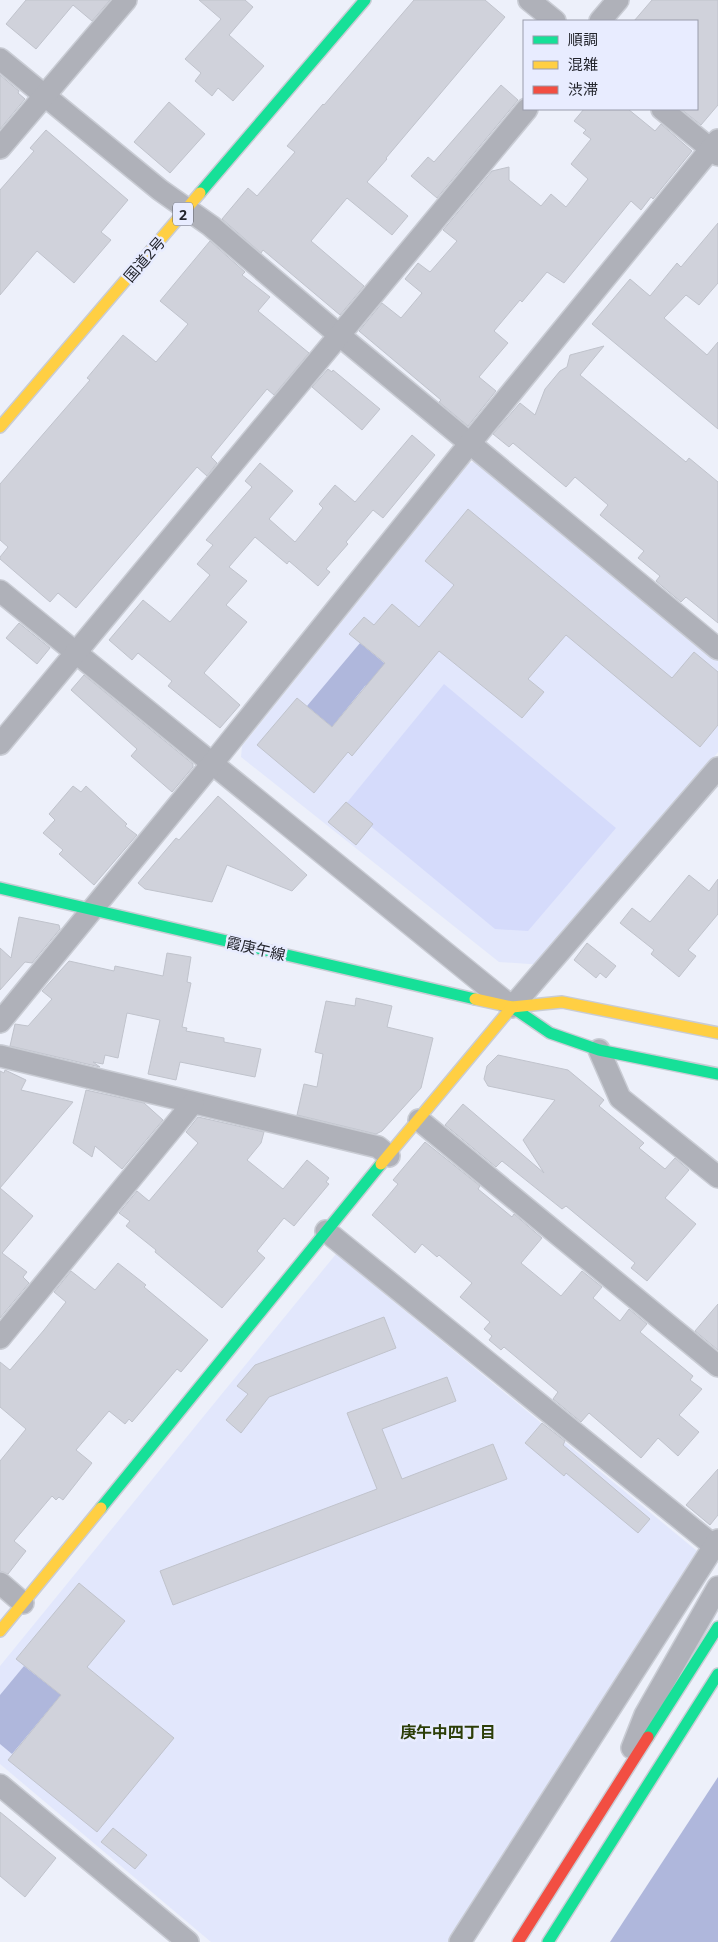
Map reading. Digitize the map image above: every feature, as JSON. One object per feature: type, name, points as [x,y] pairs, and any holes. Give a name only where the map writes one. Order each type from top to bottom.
[{"type":"main road","name":"国道2号","points":[[0,427],[365,0]]},
{"type":"main road","name":"霞庚午線","points":[[0,888],[512,1007]]},
{"type":"main road","points":[[0,1631],[512,1007],[562,1002],[718,1033]]},
{"type":"main road","points":[[512,1007],[550,1033],[599,1050],[718,1074]]},
{"type":"main road","points":[[518,1942],[612,1797],[718,1627]]},
{"type":"main road","points":[[548,1942],[718,1674]]},
{"type":"street","points":[[0,148],[126,0]]},
{"type":"street","points":[[529,0],[554,20]]},
{"type":"street","points":[[601,20],[618,0]]},
{"type":"street","points":[[0,60],[211,226],[339,335],[718,648]]},
{"type":"street","points":[[0,744],[526,110]]},
{"type":"street","points":[[0,1022],[93,910],[470,443],[716,148],[663,110]]},
{"type":"street","points":[[0,591],[213,762],[512,1007],[718,768]]},
{"type":"street","points":[[599,1050],[620,1098],[718,1177]]},
{"type":"street","points":[[0,1056],[378,1147],[389,1156]]},
{"type":"street","points":[[0,1338],[193,1103]]},
{"type":"street","points":[[419,1120],[718,1366]]},
{"type":"street","points":[[326,1232],[716,1543],[460,1942]]},
{"type":"street","points":[[0,1583],[23,1602]]},
{"type":"street","points":[[612,1797],[644,1715],[718,1588]]},
{"type":"street","points":[[0,1785],[188,1942]]},
{"type":"shaded area","points":[[478,461],[718,659],[718,752],[543,965],[499,962],[241,757],[242,746],[469,463]]},
{"type":"shaded area","points":[[360,643],[395,672],[365,686],[332,727],[307,706]]},
{"type":"shaded area","points":[[444,684],[616,828],[528,931],[495,929],[345,805]]},
{"type":"shaded area","points":[[336,1254],[697,1551],[449,1942],[211,1942],[0,1764],[0,1666]]},
{"type":"shaded area","points":[[24,1666],[61,1695],[12,1754],[0,1744],[0,1695]]},
{"type":"shaded area","points":[[718,1777],[718,1942],[610,1942]]},
{"type":"building","points":[[26,0],[110,0],[92,21],[73,5],[36,49],[6,24]]},
{"type":"building","points":[[199,0],[245,0],[253,7],[229,35],[264,66],[233,101],[218,88],[212,96],[195,81],[201,73],[185,59],[221,19]]},
{"type":"building","points":[[414,0],[485,0],[505,17],[367,182],[408,216],[392,235],[347,198],[311,241],[364,286],[340,315],[263,250],[261,253],[222,219],[248,188],[257,196],[295,152],[287,146]]},
{"type":"building","points":[[652,0],[718,0],[718,105],[701,125],[682,110],[698,110],[698,20],[635,20]]},
{"type":"building","points":[[0,75],[19,91],[18,93],[25,99],[0,129]]},
{"type":"building","points":[[501,85],[518,100],[437,198],[411,176],[428,157],[434,162]]},
{"type":"building","points":[[169,102],[205,134],[170,173],[134,142]]},
{"type":"building","points":[[583,110],[629,110],[655,131],[661,124],[692,151],[653,199],[651,197],[641,210],[631,201],[564,283],[547,272],[494,331],[508,343],[479,377],[496,391],[468,426],[439,402],[441,400],[359,331],[382,303],[401,318],[422,293],[405,279],[418,263],[430,272],[457,241],[443,230],[492,171],[509,167],[509,180],[541,206],[551,194],[566,207],[588,179],[571,164],[591,139],[583,133],[586,130],[574,121]]},
{"type":"building","points":[[46,130],[128,200],[101,232],[111,240],[74,283],[37,251],[0,295],[0,190],[34,151],[30,148]]},
{"type":"building","points":[[718,223],[718,283],[699,305],[686,295],[664,318],[707,355],[718,342],[718,429],[592,324],[630,279],[650,296],[677,263],[681,267]]},
{"type":"building","points":[[210,241],[245,272],[242,275],[270,297],[258,311],[309,353],[274,395],[267,389],[211,457],[217,463],[207,476],[197,467],[76,608],[58,593],[50,602],[0,559],[8,547],[0,540],[0,484],[90,380],[87,378],[123,335],[156,362],[188,324],[160,301]]},
{"type":"building","points":[[604,346],[580,375],[686,462],[689,458],[718,482],[718,623],[686,597],[681,602],[656,581],[660,576],[638,558],[644,551],[600,515],[608,505],[575,477],[566,487],[513,443],[509,447],[493,434],[520,403],[535,415],[545,389],[560,371],[567,367],[570,355]]},
{"type":"building","points":[[328,369],[332,372],[333,370],[380,409],[362,430],[312,387]]},
{"type":"building","points":[[412,435],[435,455],[383,518],[373,510],[346,542],[348,544],[326,569],[330,572],[318,586],[289,561],[287,564],[255,537],[229,567],[247,581],[226,605],[247,622],[204,673],[240,705],[220,728],[168,686],[172,681],[138,653],[132,660],[109,640],[143,600],[170,622],[210,575],[197,564],[213,545],[206,540],[252,487],[245,481],[260,463],[293,491],[269,519],[295,542],[323,508],[319,504],[335,485],[355,502]]},
{"type":"building","points":[[468,509],[672,678],[694,652],[718,672],[718,725],[700,747],[566,635],[528,679],[544,692],[522,718],[439,651],[352,756],[348,752],[314,793],[257,745],[297,698],[332,727],[385,663],[349,634],[364,617],[374,625],[392,604],[419,627],[454,585],[425,561]]},
{"type":"building","points":[[19,623],[50,648],[37,664],[6,638]]},
{"type":"building","points":[[84,675],[193,764],[193,767],[172,792],[131,756],[137,749],[71,690]]},
{"type":"building","points":[[73,786],[81,792],[86,786],[127,824],[125,826],[137,835],[94,885],[59,854],[63,850],[43,833],[55,820],[49,814]]},
{"type":"building","points":[[218,796],[307,875],[292,891],[227,865],[212,902],[145,889],[138,883],[176,838],[179,840]]},
{"type":"building","points":[[346,802],[373,824],[356,845],[328,822]]},
{"type":"building","points":[[689,875],[709,891],[718,879],[718,914],[688,950],[696,956],[679,977],[651,954],[654,950],[620,923],[632,908],[650,922]]},
{"type":"building","points":[[19,917],[59,925],[60,929],[32,963],[25,962],[0,990],[0,948],[11,958]]},
{"type":"building","points":[[587,943],[616,966],[606,978],[600,973],[596,978],[574,960]]},
{"type":"building","points":[[167,953],[191,957],[187,982],[191,983],[182,1027],[187,1028],[186,1031],[224,1038],[224,1042],[261,1049],[255,1077],[180,1062],[176,1080],[148,1074],[160,1020],[127,1013],[118,1058],[105,1055],[103,1064],[93,1062],[100,1067],[10,1046],[15,1024],[28,1026],[52,999],[42,991],[69,961],[114,971],[115,966],[163,976]]},
{"type":"building","points":[[356,998],[392,1006],[387,1027],[433,1038],[421,1088],[382,1131],[376,1134],[297,1115],[304,1084],[317,1087],[323,1054],[315,1052],[326,1001],[355,1006]]},
{"type":"building","points":[[498,1055],[568,1070],[604,1100],[599,1106],[644,1143],[639,1148],[665,1169],[675,1158],[689,1170],[665,1198],[696,1224],[647,1281],[631,1268],[635,1263],[566,1206],[562,1209],[502,1161],[496,1167],[445,1125],[463,1104],[544,1173],[523,1140],[555,1100],[488,1086],[484,1079],[487,1066]]},
{"type":"building","points":[[5,1070],[26,1080],[21,1090],[73,1102],[0,1188],[0,1071],[4,1073]]},
{"type":"building","points":[[86,1090],[144,1103],[163,1120],[122,1169],[95,1146],[92,1157],[73,1143]]},
{"type":"building","points":[[198,1117],[264,1132],[261,1143],[247,1160],[283,1189],[307,1160],[329,1178],[326,1182],[329,1184],[294,1226],[284,1218],[257,1251],[265,1258],[222,1308],[126,1226],[130,1221],[119,1213],[137,1191],[149,1201],[198,1143],[186,1132]]},
{"type":"building","points":[[425,1142],[480,1186],[478,1189],[512,1217],[514,1214],[542,1238],[521,1263],[561,1296],[582,1271],[602,1287],[593,1298],[620,1321],[629,1309],[647,1324],[640,1332],[693,1376],[690,1380],[702,1389],[679,1415],[699,1432],[678,1456],[658,1438],[641,1458],[589,1413],[581,1422],[553,1399],[558,1392],[504,1347],[501,1350],[489,1340],[492,1336],[484,1329],[490,1322],[460,1297],[472,1283],[439,1255],[437,1257],[422,1244],[415,1253],[372,1215],[398,1184],[393,1180]]},
{"type":"building","points":[[0,1188],[33,1216],[2,1253],[27,1272],[23,1277],[29,1283],[0,1318]]},
{"type":"building","points":[[118,1263],[208,1340],[181,1372],[177,1369],[132,1422],[129,1419],[125,1424],[109,1411],[76,1450],[92,1463],[63,1500],[59,1497],[56,1500],[52,1496],[14,1541],[26,1551],[8,1574],[0,1571],[0,1461],[26,1429],[0,1407],[0,1362],[10,1370],[66,1302],[54,1292],[71,1271],[95,1290]]},
{"type":"building","points":[[718,1304],[718,1350],[695,1331]]},
{"type":"building","points":[[384,1317],[396,1348],[269,1397],[241,1433],[226,1420],[248,1394],[237,1386],[255,1365]]},
{"type":"building","points":[[447,1377],[456,1401],[382,1429],[402,1479],[493,1444],[507,1479],[173,1605],[160,1571],[377,1489],[347,1413]]},
{"type":"building","points":[[542,1423],[565,1441],[563,1445],[650,1519],[638,1533],[566,1473],[564,1476],[525,1443]]},
{"type":"building","points":[[718,1469],[718,1515],[710,1525],[686,1505]]},
{"type":"building","points":[[79,1583],[125,1621],[87,1667],[174,1738],[97,1832],[8,1760],[61,1695],[16,1659]]},
{"type":"building","points":[[0,1812],[56,1858],[25,1897],[0,1876]]},
{"type":"building","points":[[113,1828],[147,1855],[135,1869],[101,1842]]},
{"type":"traffic: fast","points":[[200,193],[365,0]]},
{"type":"traffic: fast","points":[[0,888],[475,999]]},
{"type":"traffic: fast","points":[[512,1007],[550,1033],[599,1050],[718,1074]]},
{"type":"traffic: fast","points":[[101,1508],[381,1164]]},
{"type":"traffic: fast","points":[[648,1737],[718,1627]]},
{"type":"traffic: fast","points":[[548,1942],[718,1674]]},
{"type":"traffic: slow","points":[[0,427],[200,193]]},
{"type":"traffic: slow","points":[[475,999],[512,1007],[562,1002],[718,1033]]},
{"type":"traffic: slow","points":[[381,1164],[512,1007]]},
{"type":"traffic: slow","points":[[0,1631],[101,1508]]},
{"type":"traffic: jam","points":[[518,1942],[648,1737]]},
{"type":"district","name":"庚午中四丁目","points":[[448,1732]]}]
